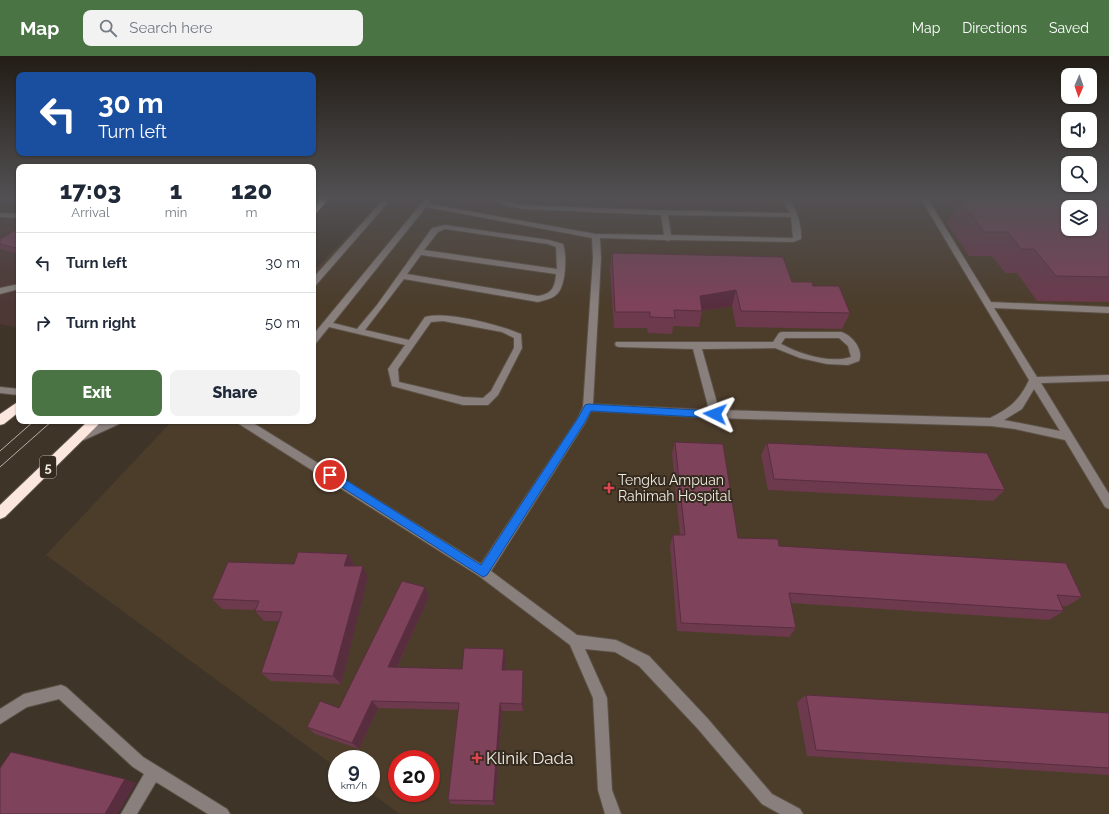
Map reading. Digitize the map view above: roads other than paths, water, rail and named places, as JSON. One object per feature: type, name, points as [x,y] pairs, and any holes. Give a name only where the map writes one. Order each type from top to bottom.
[{"type":"highway","points":[[0,421],[16,408]]},
{"type":"highway","name":"5","points":[[0,513],[93,424]]},
{"type":"street","points":[[316,280],[356,234]]},
{"type":"street","points":[[316,337],[400,234]]},
{"type":"street","points":[[359,332],[380,307],[432,234]]},
{"type":"street","points":[[402,276],[538,299],[549,297],[557,289],[562,253],[560,246],[549,242],[496,234]]},
{"type":"street","points":[[588,234],[668,239],[793,240],[797,238],[798,234]]},
{"type":"street","points":[[667,234],[668,239]]},
{"type":"street","points":[[946,234],[1109,504]]},
{"type":"street","points":[[483,572],[582,420],[588,407],[597,258],[596,236]]},
{"type":"street","points":[[419,252],[559,272]]},
{"type":"street","points":[[0,291],[16,287]]},
{"type":"street","points":[[989,305],[1109,310]]},
{"type":"street","points":[[443,318],[504,330],[518,336],[518,348],[502,380],[495,393],[485,402],[463,401],[395,384],[393,369],[411,343],[428,320],[443,318]]},
{"type":"street","points":[[326,324],[411,343]]},
{"type":"street","points":[[619,344],[697,346],[776,344],[784,350],[827,361],[851,361],[856,359],[855,348],[848,339],[841,335],[782,335],[776,344]]},
{"type":"street","points":[[697,346],[715,414]]},
{"type":"street","points":[[1034,380],[1109,378]]},
{"type":"street","points":[[991,422],[1019,407],[1027,396],[1034,380]]},
{"type":"street","points":[[0,390],[16,392]]},
{"type":"street","points":[[588,407],[715,414],[991,422],[1015,425],[1067,436]]},
{"type":"street","points":[[80,437],[109,424]]},
{"type":"street","points":[[252,424],[483,572],[575,641],[600,698],[604,790],[613,814]]},
{"type":"street","points":[[575,641],[616,646],[644,661],[703,724],[767,799],[796,814]]},
{"type":"street","points":[[0,717],[24,701],[61,692],[138,762],[222,814]]},
{"type":"street","points":[[129,814],[154,771]]},
{"type":"tram line","points":[[0,451],[31,424]]},
{"type":"tram line","points":[[0,467],[49,424]]},
{"type":"place","name":"Tengku Ampuan Rahimah Hospital","points":[[609,488]]},
{"type":"place","name":"Klinik Dada","points":[[477,758]]}]
